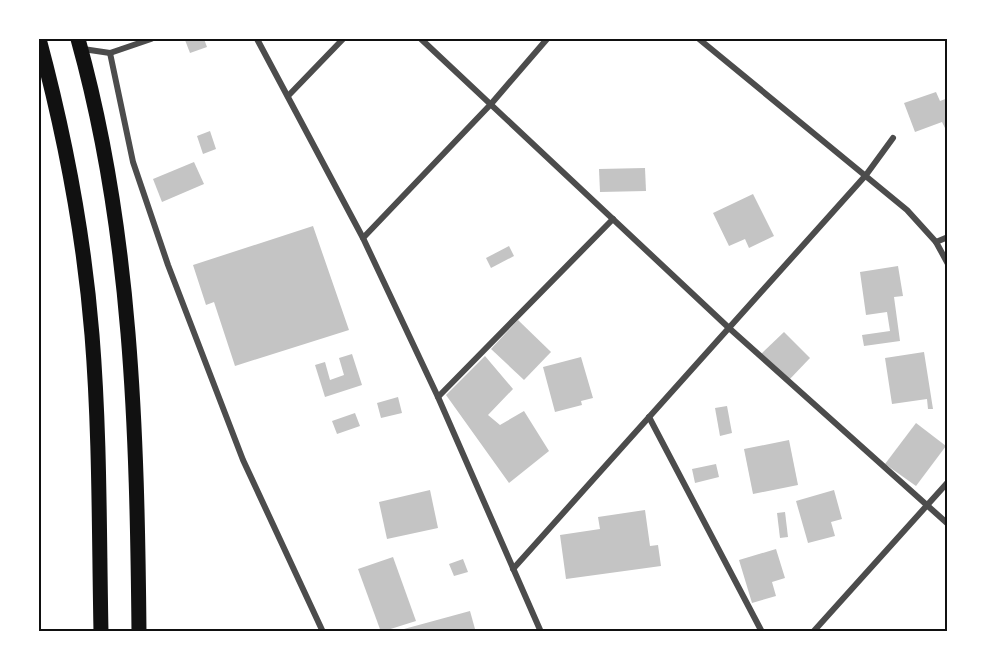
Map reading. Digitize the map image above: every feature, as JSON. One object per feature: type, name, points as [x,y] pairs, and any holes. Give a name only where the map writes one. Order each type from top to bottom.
[{"type":"main road","points":[[39,39],[65,151],[86,280],[96,398],[101,632]]},
{"type":"main road","points":[[79,44],[107,168],[121,254],[136,437],[139,632]]},
{"type":"street","points":[[79,44],[110,53],[151,39]]},
{"type":"street","points":[[257,39],[363,238],[438,397],[541,632]]},
{"type":"street","points":[[288,96],[343,39]]},
{"type":"street","points":[[421,39],[729,328],[948,524]]},
{"type":"street","points":[[363,238],[491,104],[547,39]]},
{"type":"street","points":[[699,39],[907,210],[936,242],[948,264]]},
{"type":"street","points":[[110,53],[133,162],[168,265],[243,460],[323,632]]},
{"type":"street","points":[[513,569],[866,175],[893,138]]},
{"type":"street","points":[[438,397],[613,219]]},
{"type":"street","points":[[936,242],[948,237]]},
{"type":"street","points":[[649,417],[762,632]]},
{"type":"street","points":[[813,632],[948,482]]},
{"type":"building","points":[[204,39],[207,47],[190,53],[185,40]]},
{"type":"building","points":[[936,92],[940,101],[948,98],[948,127],[945,128],[942,122],[915,132],[904,103]]},
{"type":"building","points":[[210,131],[216,149],[203,154],[197,136]]},
{"type":"building","points":[[194,162],[204,184],[162,202],[153,179]]},
{"type":"building","points":[[645,168],[646,191],[600,192],[599,169]]},
{"type":"building","points":[[753,194],[774,236],[749,248],[745,239],[729,246],[713,213]]},
{"type":"building","points":[[313,226],[349,330],[235,366],[214,302],[206,305],[193,265]]},
{"type":"building","points":[[509,246],[514,256],[491,268],[486,258]]},
{"type":"building","points":[[898,266],[903,296],[894,297],[900,341],[864,346],[862,335],[890,331],[887,312],[866,315],[860,272]]},
{"type":"building","points":[[518,320],[551,352],[524,380],[491,349]]},
{"type":"building","points":[[784,332],[810,358],[788,381],[761,354]]},
{"type":"building","points":[[924,352],[933,409],[928,409],[927,399],[892,404],[885,358]]},
{"type":"building","points":[[352,354],[362,385],[325,397],[315,365],[325,362],[330,380],[344,375],[339,358]]},
{"type":"building","points":[[485,356],[513,389],[488,415],[500,425],[524,411],[549,451],[509,483],[446,395]]},
{"type":"building","points":[[581,357],[593,398],[581,401],[582,405],[555,412],[543,367]]},
{"type":"building","points":[[398,397],[402,413],[381,418],[377,403]]},
{"type":"building","points":[[727,406],[732,433],[720,436],[715,408]]},
{"type":"building","points":[[355,413],[360,426],[337,434],[332,421]]},
{"type":"building","points":[[916,423],[946,446],[916,486],[885,464]]},
{"type":"building","points":[[789,440],[798,485],[753,494],[744,449]]},
{"type":"building","points":[[716,464],[719,477],[695,483],[692,469]]},
{"type":"building","points":[[430,490],[438,528],[387,539],[379,502]]},
{"type":"building","points":[[834,490],[842,519],[831,522],[835,536],[808,543],[796,501]]},
{"type":"building","points":[[645,510],[650,546],[658,545],[661,566],[566,579],[560,535],[600,529],[598,517]]},
{"type":"building","points":[[785,512],[788,537],[780,538],[777,513]]},
{"type":"building","points":[[776,549],[785,578],[772,582],[776,596],[752,603],[739,560]]},
{"type":"building","points":[[393,557],[416,621],[381,632],[358,569]]},
{"type":"building","points":[[463,559],[468,572],[454,576],[449,564]]},
{"type":"building","points":[[470,611],[475,629],[465,632],[393,632]]}]
